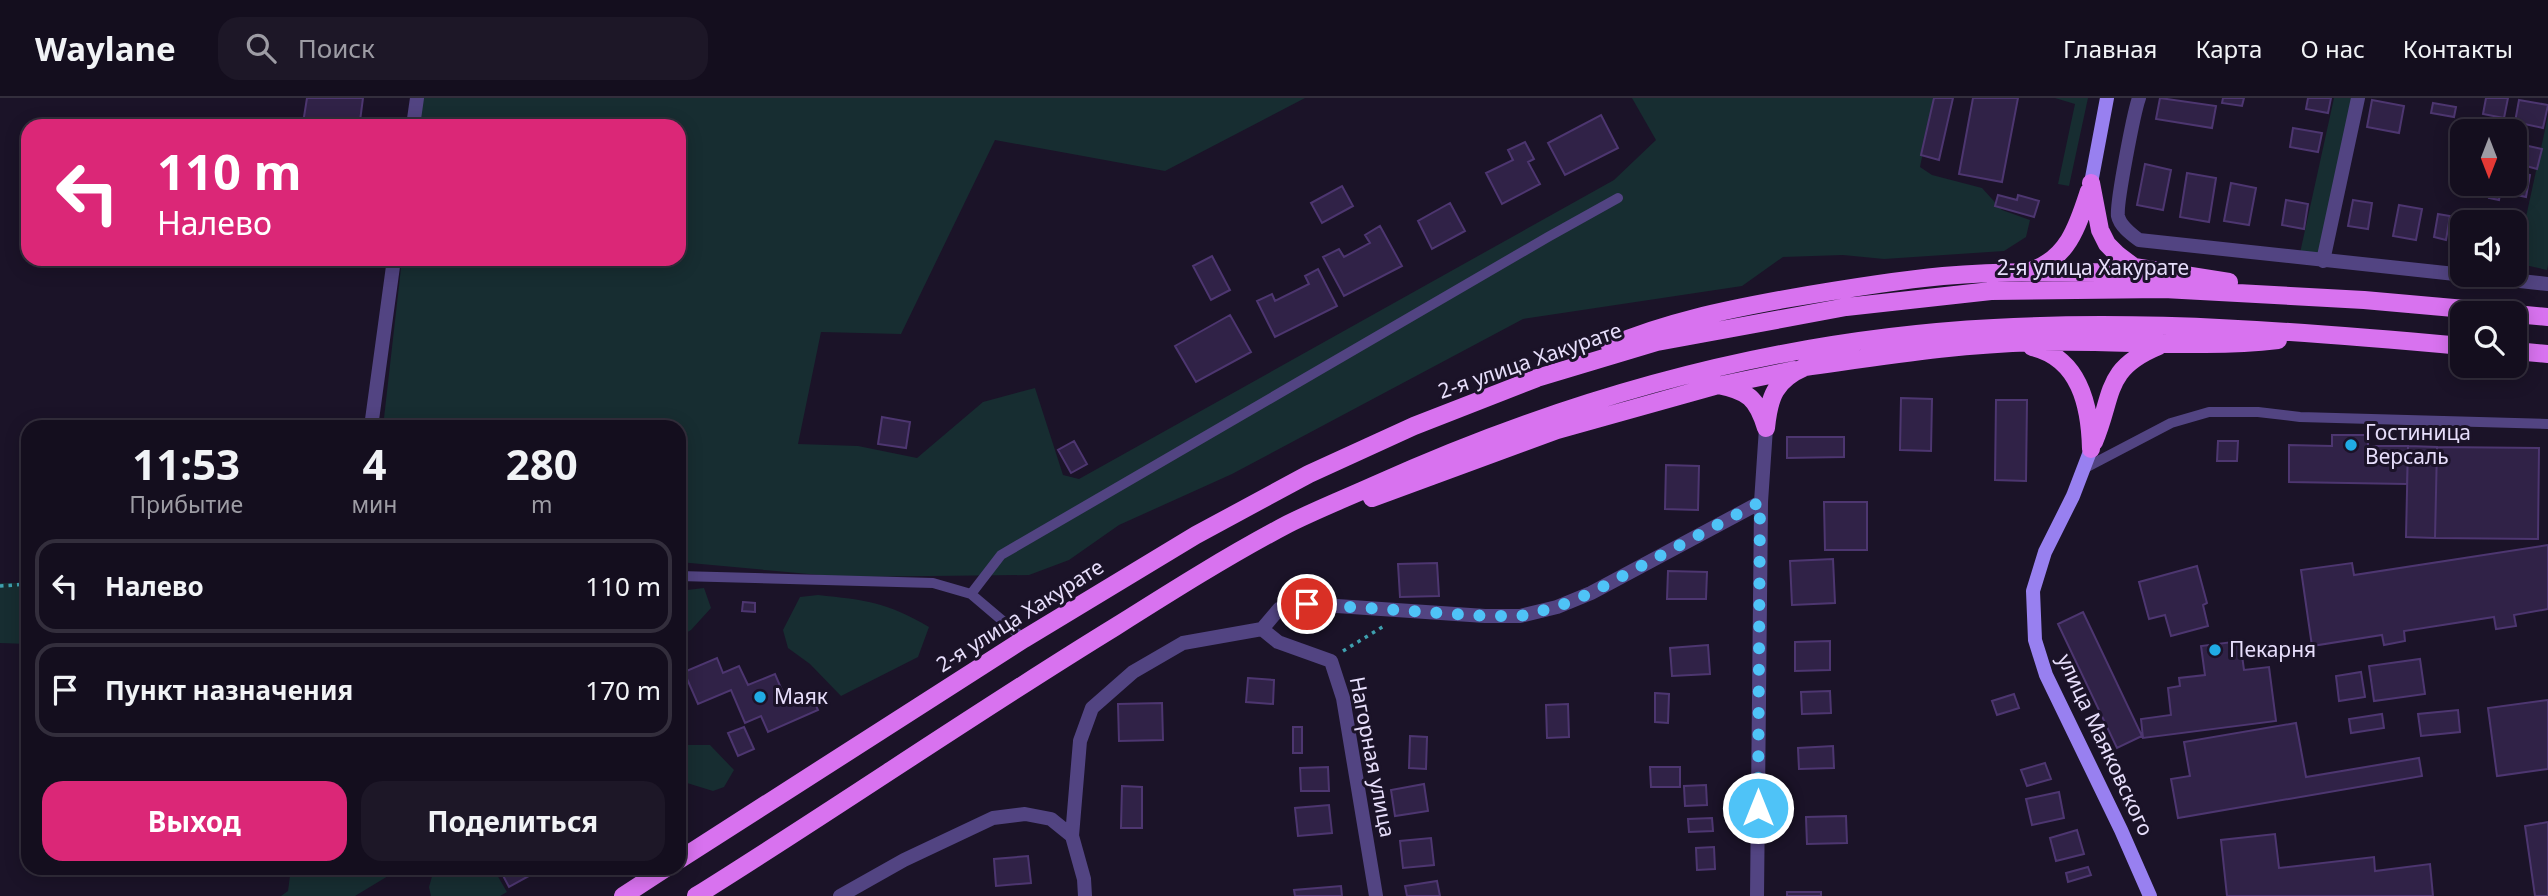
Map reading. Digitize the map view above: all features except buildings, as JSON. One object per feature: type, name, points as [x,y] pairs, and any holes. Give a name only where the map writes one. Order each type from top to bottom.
[{"type":"main road","points":[[1991,283],[2043,267],[2061,254],[2076,230],[2091,183],[2107,99]]},
{"type":"main road","points":[[2091,183],[2095,216],[2107,244],[2134,267],[2322,298]]},
{"type":"main road","points":[[2020,274],[2172,274]]},
{"type":"main road","name":"2-я улица Хакурате","points":[[686,856],[1024,639],[1196,535],[1309,474],[1414,426],[1537,378],[1657,342],[1991,283],[2164,289],[2450,308]]},
{"type":"main road","name":"2-я улица Хакурате","points":[[2527,315],[2548,317]]},
{"type":"main road","points":[[696,896],[834,809],[973,714],[1290,523],[1435,458],[1539,418],[1632,389],[1793,352],[2167,326],[2450,345]]},
{"type":"main road","points":[[1232,557],[1361,502],[1557,430],[1718,386],[1805,368],[1996,339],[2239,344],[2319,335]]},
{"type":"main road","points":[[1996,339],[2047,350],[2068,368],[2085,397],[2090,420],[2091,449]]},
{"type":"main road","points":[[2091,449],[2114,381],[2125,365],[2140,354],[2168,342]]},
{"type":"main road","points":[[2527,352],[2548,354]]},
{"type":"main road","points":[[1766,428],[1771,398],[1779,383],[1789,374],[1805,368]]},
{"type":"main road","points":[[1718,386],[1739,390],[1755,400],[1766,428]]},
{"type":"main road","name":"улица Маяковского","points":[[2091,449],[2085,468],[2045,552],[2033,591],[2035,640],[2046,675],[2150,896]]},
{"type":"main road","points":[[623,896],[655,875]]},
{"type":"street","points":[[414,119],[417,98]]},
{"type":"street","name":"2-я улица Хакурате","points":[[2139,98],[2118,216],[2127,231],[2139,240],[2548,284]]},
{"type":"street","points":[[2323,261],[2358,98]]},
{"type":"street","points":[[372,420],[393,266]]},
{"type":"street","points":[[1757,896],[1760,502],[1766,428]]},
{"type":"street","points":[[1085,896],[1084,879],[1072,836],[1080,741],[1092,708],[1133,672],[1183,643],[1262,629],[1279,609],[1307,604],[1485,616],[1520,616],[1557,607],[1591,593],[1760,502]]},
{"type":"street","name":"Нагорная улица","points":[[1262,629],[1278,642],[1331,661],[1343,698],[1376,896]]},
{"type":"street","points":[[840,896],[904,860],[993,818],[1025,814],[1051,819],[1072,836]]},
{"type":"street","points":[[706,896],[735,876],[740,868]]},
{"type":"lane","points":[[971,594],[1001,555],[1618,198]]},
{"type":"lane","points":[[2085,468],[2171,423],[2209,412],[2548,424]]},
{"type":"lane","points":[[686,576],[933,583],[971,594],[1024,639]]},
{"type":"path","points":[[0,586],[21,584]]},
{"type":"path","points":[[1331,661],[1347,647],[1388,624]]},
{"type":"green space","points":[[423,98],[1305,98],[1165,171],[995,140],[901,334],[821,332],[798,444],[858,446],[917,458],[983,402],[1035,388],[1063,475],[1079,479],[1614,180],[1656,140],[1632,98],[1934,98],[1920,167],[1932,175],[1982,188],[2002,210],[2030,220],[2026,237],[2004,251],[1884,259],[1843,255],[1783,257],[1742,286],[1523,319],[1232,474],[1119,525],[1069,560],[1029,575],[842,577],[686,563],[686,420],[384,420],[401,266],[686,266],[686,119],[419,119]]},
{"type":"green space","points":[[2055,98],[2088,98],[2069,186],[2058,184],[2075,104]]},
{"type":"green space","points":[[2334,98],[2356,98],[2320,251],[2316,254],[2300,253]]},
{"type":"green space","points":[[2548,116],[2547,270],[2527,265],[2527,212]]},
{"type":"green space","points":[[0,583],[21,583],[21,644],[0,643]]},
{"type":"green space","points":[[704,588],[711,608],[686,633],[686,590]]},
{"type":"green space","points":[[818,595],[875,603],[901,612],[929,627],[918,657],[841,696],[810,664],[788,648],[783,630],[800,597]]},
{"type":"green space","points":[[686,745],[710,745],[734,770],[724,787],[713,791],[687,783]]},
{"type":"green space","points":[[290,875],[390,875],[355,896],[281,896],[288,891]]},
{"type":"green space","points":[[432,875],[497,875],[507,892],[500,896],[431,896],[429,887]]},
{"type":"place","name":"Гостиница Версаль","points":[[2351,445]]},
{"type":"place","name":"Пекарня","points":[[2215,650]]},
{"type":"place","name":"Маяк","points":[[760,697]]},
{"type":"route","points":[[1307,604],[1363,610],[1520,616],[1557,607],[1591,593],[1760,502],[1758,808]]}]
